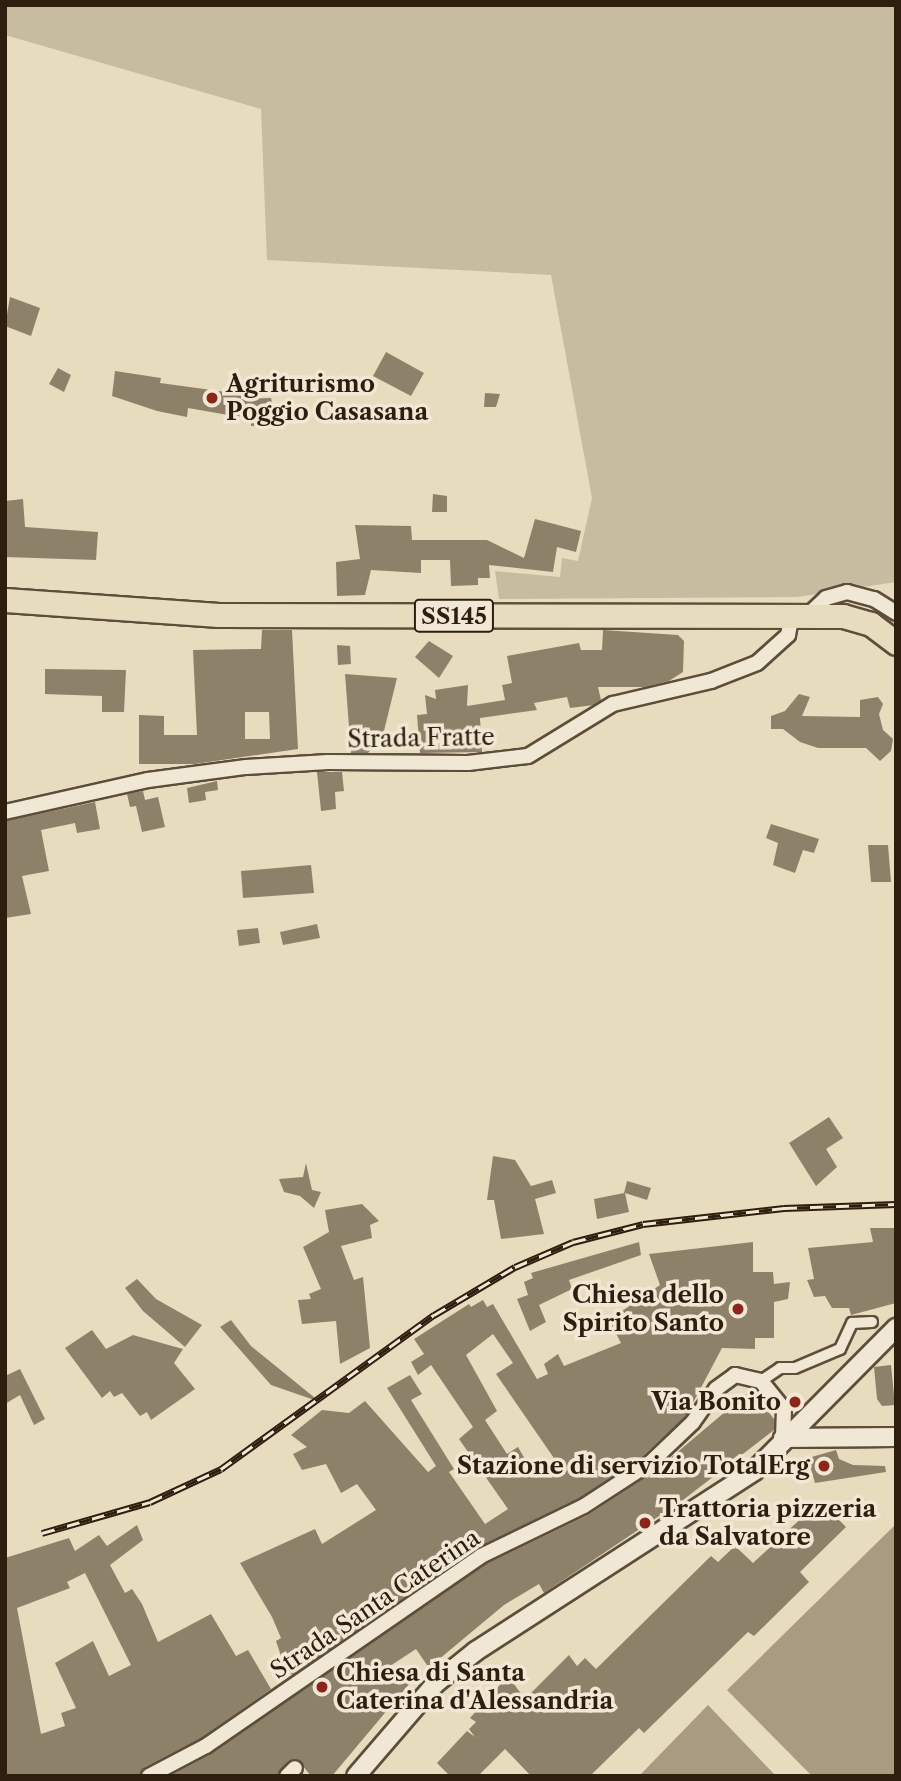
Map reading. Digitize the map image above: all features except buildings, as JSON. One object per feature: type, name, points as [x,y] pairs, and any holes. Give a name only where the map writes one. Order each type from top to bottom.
[{"type":"main road","name":"SS145","points":[[5,600],[209,614],[843,615],[871,624],[896,643]]},
{"type":"street","points":[[800,615],[826,598],[847,592],[874,599],[896,613]]},
{"type":"street","name":"Strada Fratte","points":[[5,812],[148,780],[236,768],[328,762],[468,763],[528,756],[612,704],[711,681],[757,663],[788,635],[800,615]]},
{"type":"street","points":[[783,1438],[784,1409],[761,1381],[780,1368],[795,1368],[840,1349],[852,1323],[872,1322]]},
{"type":"street","points":[[356,1776],[436,1683],[466,1659],[754,1471],[783,1438],[896,1328]]},
{"type":"street","name":"Strada Santa Caterina","points":[[149,1776],[206,1746],[481,1556],[584,1506],[630,1476],[692,1422],[716,1389],[735,1375],[761,1381]]},
{"type":"street","points":[[783,1438],[896,1437]]},
{"type":"shaded area","points":[[5,5],[896,5],[896,582],[797,597],[499,599],[495,571],[560,577],[562,558],[578,561],[592,498],[551,275],[267,260],[261,109],[5,35]]},
{"type":"shaded area","points":[[896,1524],[896,1776],[812,1776],[727,1690]]},
{"type":"shaded area","points":[[708,1705],[776,1776],[639,1776]]},
{"type":"railway","points":[[42,1533],[150,1502],[221,1469],[434,1315],[515,1267],[573,1242],[643,1224],[784,1208],[896,1204]]},
{"type":"place","name":"Agriturismo Poggio Casasana","points":[[212,398]]},
{"type":"place","name":"Chiesa dello Spirito Santo","points":[[738,1309]]},
{"type":"place","name":"Via Bonito","points":[[795,1402]]},
{"type":"place","name":"Stazione di servizio TotalErg","points":[[824,1466]]},
{"type":"place","name":"Trattoria pizzeria da Salvatore","points":[[645,1523]]},
{"type":"place","name":"Chiesa di Santa Caterina d'Alessandria","points":[[322,1687]]}]
